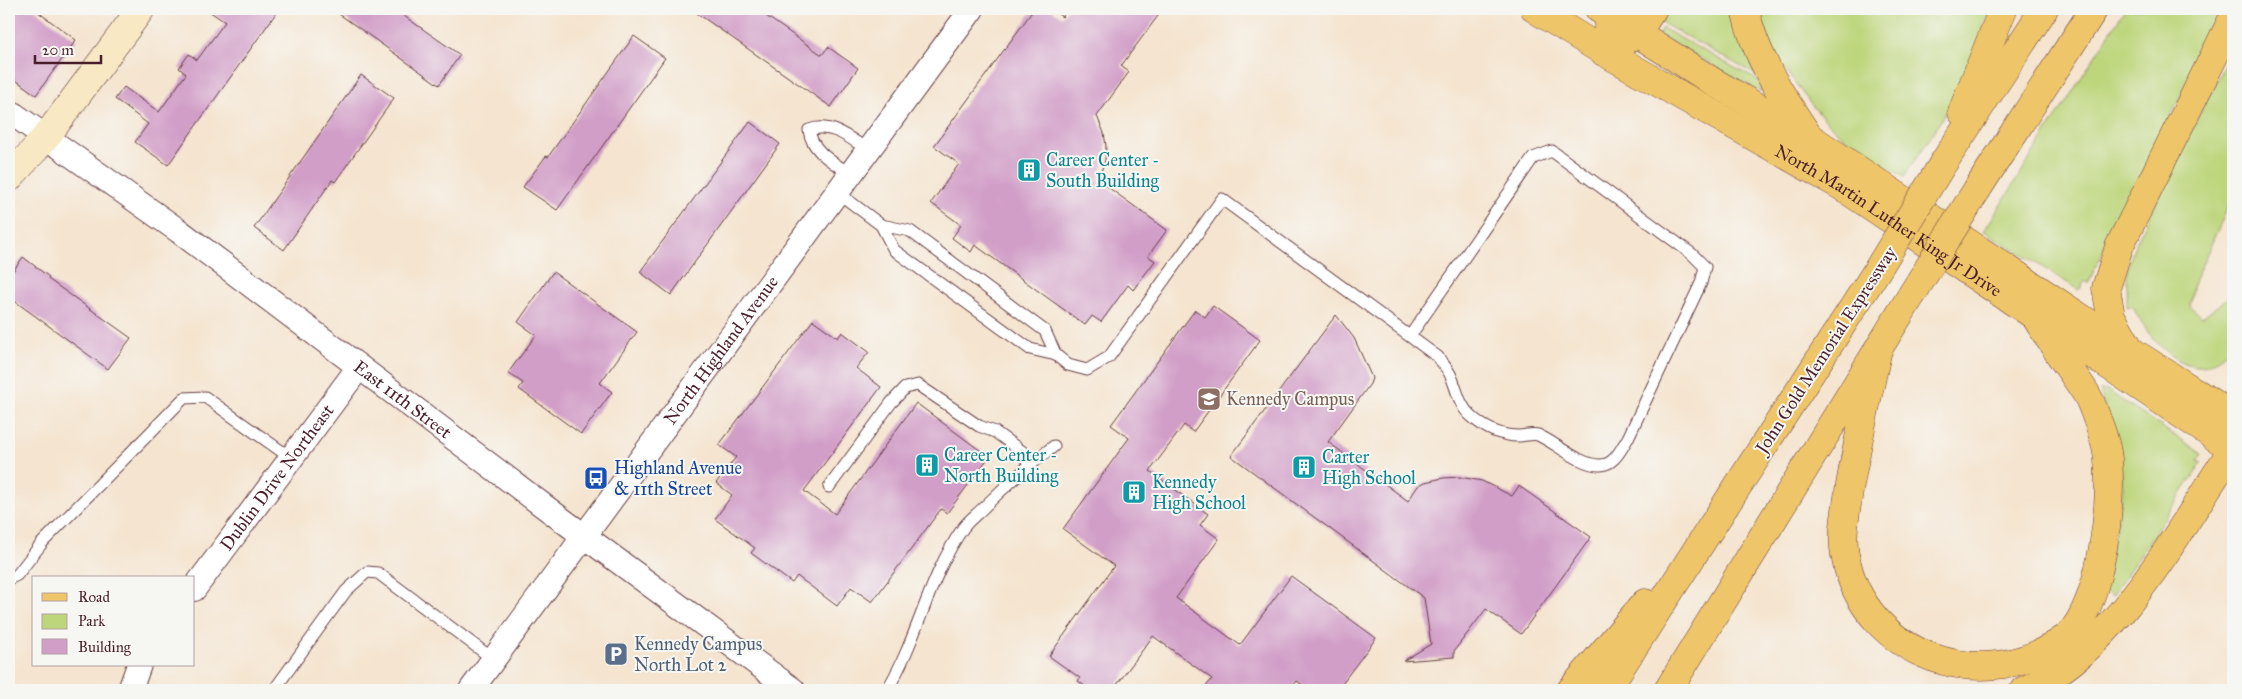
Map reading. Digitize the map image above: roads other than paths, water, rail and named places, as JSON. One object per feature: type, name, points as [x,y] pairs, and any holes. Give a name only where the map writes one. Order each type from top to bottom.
[{"type":"main road","name":"North Martin Luther King Jr Drive","points":[[1535,9],[1604,52],[1840,186],[2033,313],[2233,449]]},
{"type":"main road","points":[[1604,52],[1636,34],[1653,9]]},
{"type":"main road","points":[[1745,9],[1750,32],[1772,80],[1809,137]]},
{"type":"main road","points":[[1942,165],[2003,9]]},
{"type":"main road","name":"John Gold Memorial Expressway","points":[[1606,690],[2044,9]]},
{"type":"main road","points":[[1668,690],[1978,188],[2094,9]]},
{"type":"main road","name":"North Martin Luther King Jr Drive","points":[[1608,11],[1636,34],[1809,137],[2131,351],[2233,416]]},
{"type":"main road","points":[[1604,52],[1608,11]]},
{"type":"main road","points":[[2131,351],[2111,316],[2106,288],[2119,247],[2233,18]]},
{"type":"main road","points":[[1878,349],[1844,521],[1844,552],[1848,572],[1860,600],[1871,617],[1893,638],[1927,661],[1946,668],[1966,672],[1986,672],[2016,666],[2044,653],[2069,635],[2086,609],[2108,518],[2109,478],[2106,450],[2090,400],[2033,313]]},
{"type":"main road","points":[[2024,690],[2060,671],[2091,644],[2125,607],[2161,558],[2233,449]]},
{"type":"main road","points":[[1571,690],[1718,518]]},
{"type":"street","points":[[9,178],[46,137],[141,9]]},
{"type":"street","name":"North Highland Avenue","points":[[471,690],[972,9]]},
{"type":"street","name":"East 11th Street","points":[[9,111],[178,231],[583,536],[793,690]]},
{"type":"street","name":"Dublin Drive Northeast","points":[[195,588],[359,367]]},
{"type":"street","points":[[130,690],[139,666]]},
{"type":"lane","points":[[868,150],[828,128],[818,127],[810,130],[810,140],[815,148],[881,226],[894,250],[1030,349],[1056,355]]},
{"type":"lane","points":[[881,226],[910,231],[1045,332],[1056,355],[1068,365],[1087,370],[1109,357],[1222,199],[1438,357],[1450,374],[1460,401],[1469,415],[1482,426],[1500,434],[1536,434],[1588,463],[1599,466],[1608,464],[1618,455],[1628,438],[1701,283],[1704,267],[1692,254],[1578,168],[1552,151],[1542,153],[1533,158],[1410,336]]},
{"type":"lane","points":[[829,487],[891,402],[905,388],[918,385],[979,426],[995,432],[1024,452],[1029,465]]},
{"type":"lane","points":[[9,579],[17,575],[42,544],[184,398],[205,398],[292,458]]},
{"type":"lane","points":[[887,690],[901,668],[922,609],[946,558],[964,527],[1029,465],[1054,446]]},
{"type":"lane","points":[[274,690],[346,590],[367,572],[378,573],[493,659]]},
{"type":"place","name":"Career Center - South Building","points":[[1029,170]]},
{"type":"place","name":"Kennedy Campus","points":[[1209,399]]},
{"type":"place","name":"Career Center - North Building","points":[[927,465]]},
{"type":"place","name":"Carter High School","points":[[1304,467]]},
{"type":"place","name":"Highland Avenue & 11th Street","points":[[596,478]]},
{"type":"place","name":"Kennedy High School","points":[[1134,492]]},
{"type":"place","name":"Kennedy Campus North Lot 2","points":[[616,654]]}]
